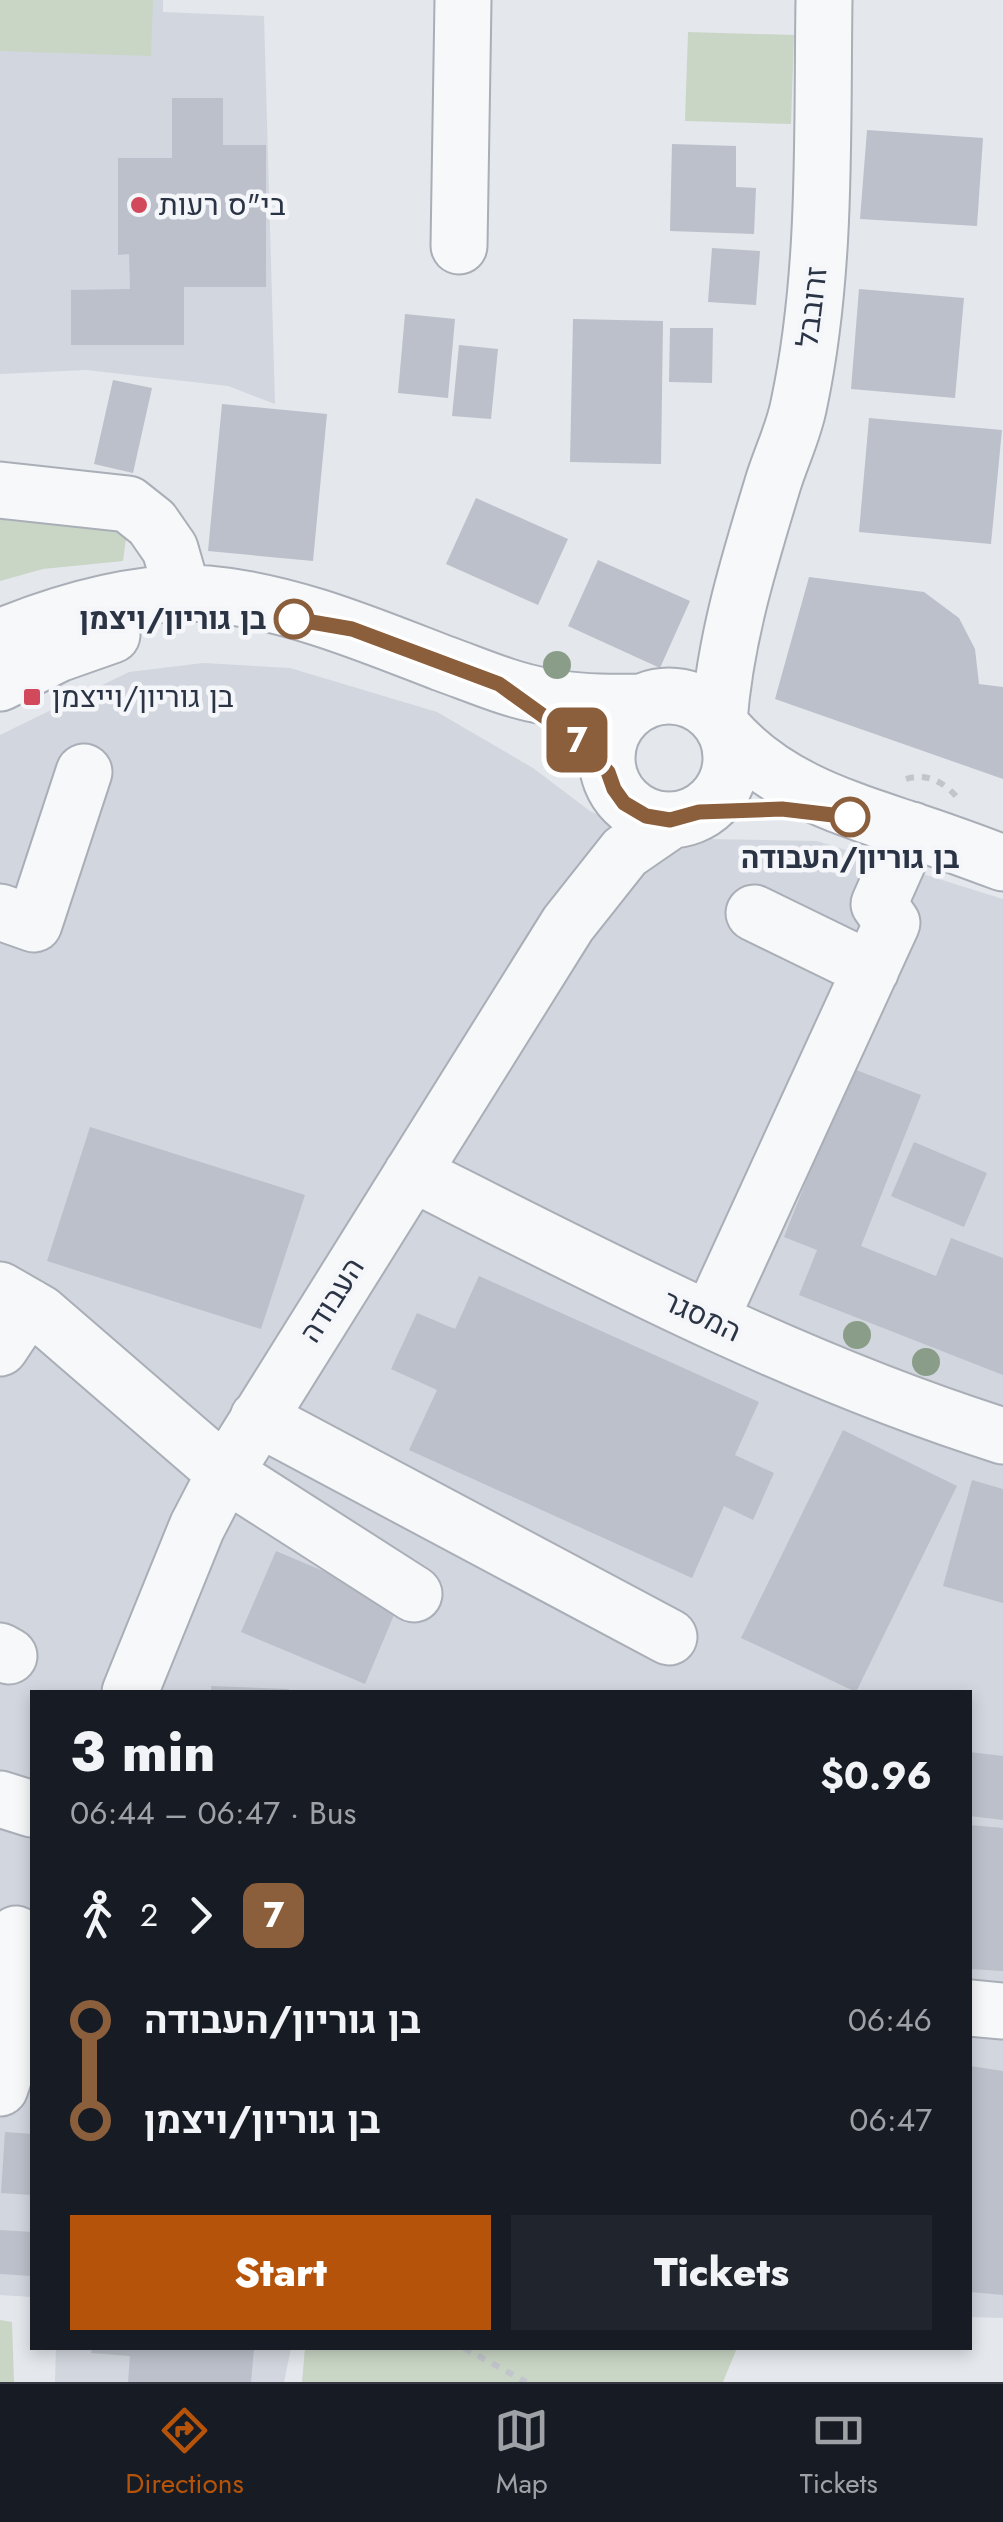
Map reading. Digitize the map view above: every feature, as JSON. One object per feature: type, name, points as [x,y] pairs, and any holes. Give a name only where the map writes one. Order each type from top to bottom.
[{"type":"street","points":[[460,246],[464,0]]},
{"type":"street","name":"זרובבל","points":[[722,726],[722,681],[737,605],[799,406],[810,336],[818,267],[824,0]]},
{"type":"street","points":[[0,490],[128,504],[152,524],[170,550],[183,594]]},
{"type":"street","points":[[0,637],[76,610],[183,594],[240,598],[352,629],[499,684],[576,701],[692,700],[765,769],[800,790],[1003,862]]},
{"type":"street","name":"זרובבל","points":[[653,698],[718,638],[737,605]]},
{"type":"street","points":[[0,683],[105,636],[190,615],[232,611],[352,629]]},
{"type":"street","points":[[499,684],[581,743],[624,803],[638,812],[684,816],[782,809],[904,828]]},
{"type":"street","points":[[611,780],[606,750],[613,730],[625,713],[653,698]]},
{"type":"street","points":[[684,816],[718,796],[728,780],[732,755],[722,726]]},
{"type":"street","points":[[0,912],[34,924],[84,772]]},
{"type":"street","name":"העבודה","points":[[131,1690],[197,1527],[225,1473],[568,924],[598,861],[612,814],[611,780]]},
{"type":"street","name":"העבודה","points":[[568,924],[626,852],[684,816]]},
{"type":"street","points":[[710,1320],[892,923],[879,904],[904,828]]},
{"type":"street","points":[[754,913],[870,970]]},
{"type":"street","name":"המסגר","points":[[412,1173],[710,1320],[878,1395],[1003,1436]]},
{"type":"street","points":[[6,1327],[414,1594]]},
{"type":"street","points":[[258,1418],[670,1636]]},
{"type":"street","points":[[0,1799],[30,1808]]},
{"type":"street","points":[[0,2088],[6,2070],[16,1934]]},
{"type":"street","points":[[972,2008],[1003,2011]]},
{"type":"path","points":[[468,2350],[526,2382]]},
{"type":"shaded area","points":[[0,0],[163,0],[163,12],[264,16],[275,404],[228,386],[86,370],[0,374]]},
{"type":"shaded area","points":[[203,663],[290,668],[437,712],[533,768],[590,811],[648,838],[817,841],[1003,899],[1003,2318],[972,2317],[972,1690],[30,1690],[30,2297],[0,2295],[0,735],[129,672]]},
{"type":"shaded area","points":[[56,2350],[291,2350],[284,2382],[55,2382]]},
{"type":"green space","points":[[0,0],[153,0],[151,56],[0,51]]},
{"type":"green space","points":[[688,32],[794,35],[791,124],[685,121]]},
{"type":"green space","points":[[0,517],[127,531],[123,561],[43,569],[0,581]]},
{"type":"green space","points":[[0,2320],[12,2322],[14,2382],[0,2382]]},
{"type":"green space","points":[[305,2350],[736,2350],[723,2382],[302,2382]]},
{"type":"building","points":[[172,98],[223,98],[223,145],[266,145],[266,287],[184,287],[184,345],[71,345],[71,290],[130,289],[129,254],[118,255],[118,158],[172,158]]},
{"type":"building","points":[[867,130],[983,138],[977,226],[860,219]]},
{"type":"building","points":[[672,144],[736,146],[736,187],[756,188],[754,234],[670,231]]},
{"type":"building","points":[[712,248],[760,251],[756,305],[708,302]]},
{"type":"building","points":[[859,289],[964,298],[955,398],[851,389]]},
{"type":"building","points":[[405,314],[455,319],[448,398],[398,393]]},
{"type":"building","points":[[573,319],[663,321],[661,464],[570,462]]},
{"type":"building","points":[[670,328],[713,328],[712,383],[669,382]]},
{"type":"building","points":[[459,345],[498,349],[491,419],[452,416]]},
{"type":"building","points":[[113,380],[152,388],[133,473],[94,464]]},
{"type":"building","points":[[222,404],[327,414],[313,561],[208,551]]},
{"type":"building","points":[[869,418],[1002,430],[991,544],[859,532]]},
{"type":"building","points":[[476,498],[568,539],[538,605],[446,564]]},
{"type":"building","points":[[598,560],[690,601],[660,668],[568,626]]},
{"type":"building","points":[[809,577],[924,592],[959,618],[975,649],[979,684],[1003,687],[1003,779],[775,699]]},
{"type":"building","points":[[851,1068],[921,1095],[861,1246],[936,1276],[951,1238],[1003,1258],[1003,1375],[799,1295],[817,1250],[784,1237]]},
{"type":"building","points":[[90,1127],[305,1195],[261,1329],[47,1261]]},
{"type":"building","points":[[914,1142],[987,1173],[964,1227],[891,1196]]},
{"type":"building","points":[[479,1276],[759,1402],[735,1455],[774,1473],[753,1520],[724,1506],[692,1578],[409,1450],[437,1390],[391,1369],[417,1313],[455,1329]]},
{"type":"building","points":[[843,1430],[957,1486],[857,1690],[741,1638]]},
{"type":"building","points":[[972,1480],[1003,1489],[1003,1603],[943,1586]]},
{"type":"building","points":[[276,1551],[399,1603],[365,1684],[241,1632]]},
{"type":"building","points":[[211,1686],[289,1689],[289,1690],[211,1690]]},
{"type":"building","points":[[972,1752],[1003,1756],[1003,1820],[972,1816]]},
{"type":"building","points":[[972,1825],[1003,1828],[1003,1971],[972,1969]]},
{"type":"building","points":[[972,2066],[1003,2071],[1003,2295],[972,2292]]},
{"type":"building","points":[[5,2132],[30,2134],[30,2195],[1,2193]]},
{"type":"building","points":[[0,2230],[30,2232],[30,2276],[0,2274]]},
{"type":"building","points":[[254,2350],[251,2382],[128,2382],[130,2356],[91,2353]]},
{"type":"bus line","name":"7","points":[[294,619],[352,629],[499,684],[581,743],[608,772],[624,803],[654,819],[678,820],[699,812],[782,809],[850,817]]},
{"type":"place","name":"בי\"ס רעות","points":[[139,205]]},
{"type":"place","name":"בן גוריון/ויצמן","points":[[294,619]]},
{"type":"place","name":"בן גוריון/וייצמן","points":[[32,697]]},
{"type":"place","name":"בן גוריון/העבודה","points":[[850,817]]}]
